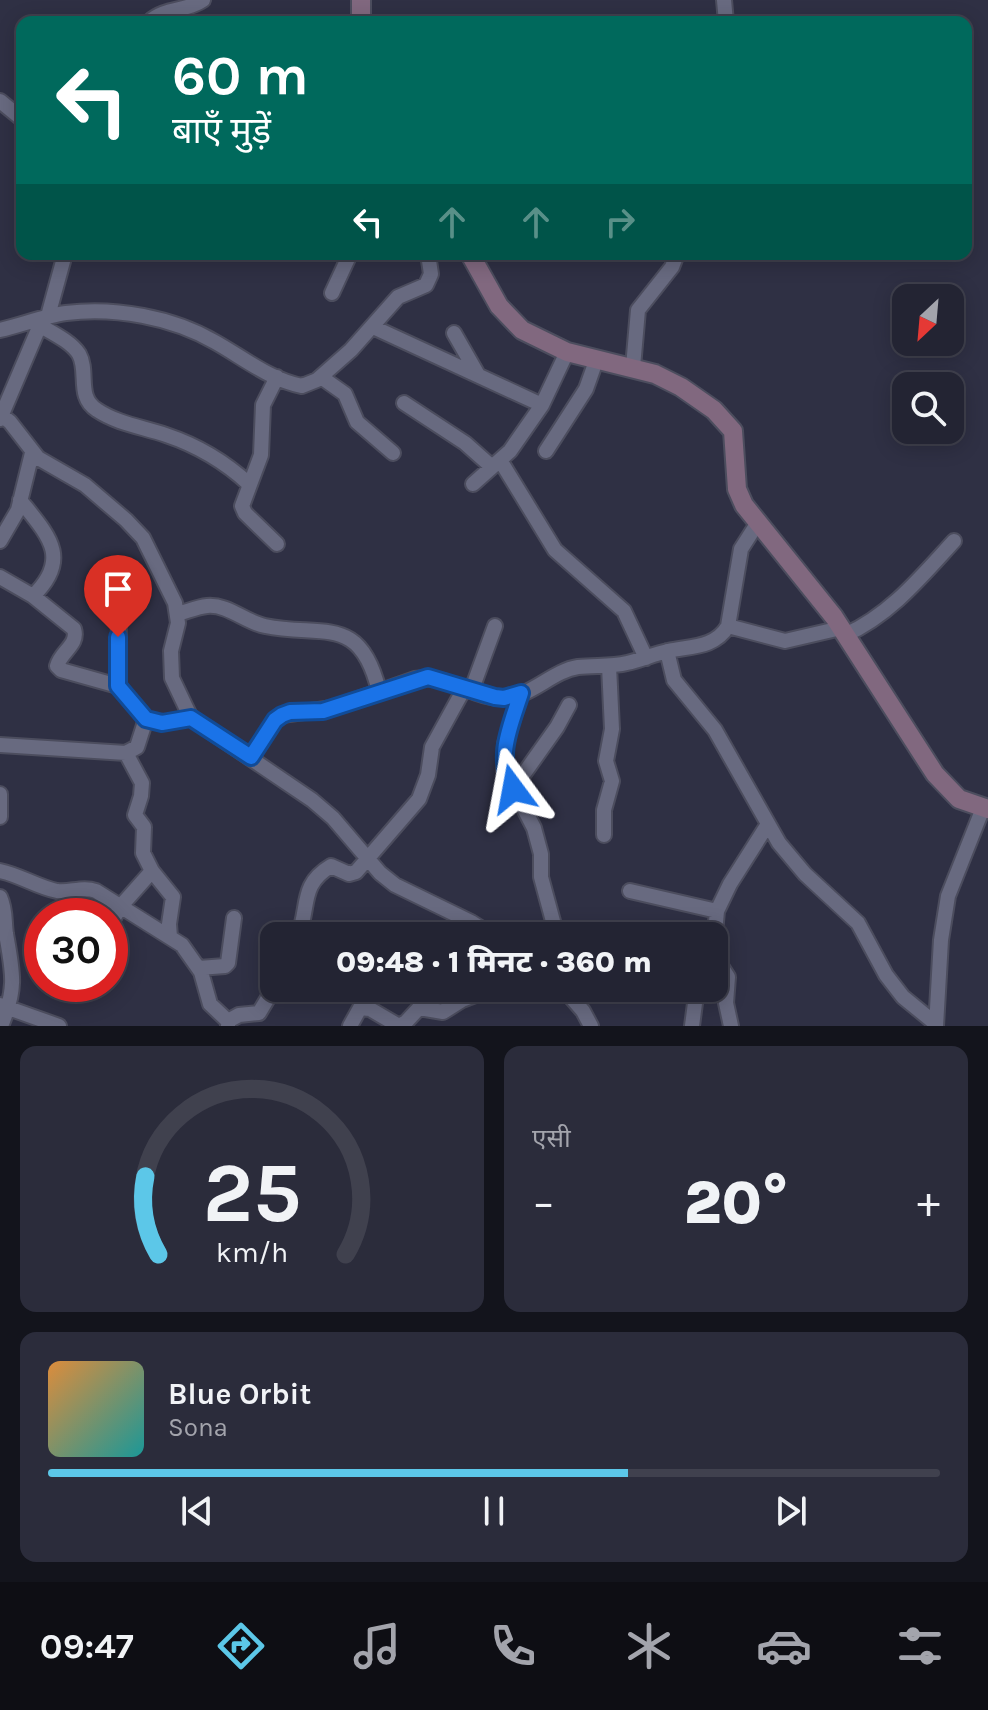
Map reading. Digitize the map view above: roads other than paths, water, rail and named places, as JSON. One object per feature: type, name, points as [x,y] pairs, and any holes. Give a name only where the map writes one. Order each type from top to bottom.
[{"type":"street","points":[[162,6],[190,7],[203,0]]},
{"type":"street","points":[[0,101],[16,115]]},
{"type":"street","points":[[63,260],[1,416],[10,422],[32,453],[45,464],[85,485],[135,529],[149,551],[175,603],[177,614],[171,651],[172,678],[191,718],[251,757],[333,818],[380,873],[404,892],[471,922]]},
{"type":"street","points":[[332,293],[347,260]]},
{"type":"street","points":[[0,330],[96,311],[161,320],[211,339],[277,377],[302,386],[321,377],[373,327],[398,297],[426,285],[430,281],[428,260]]},
{"type":"street","points":[[474,260],[509,319],[522,330],[567,352],[633,367],[681,387],[725,421],[733,431],[737,489],[744,505],[843,631],[935,774],[959,799],[985,809],[948,896],[941,940],[936,1025]]},
{"type":"street","points":[[633,367],[638,310],[675,260]]},
{"type":"street","points":[[41,321],[77,351],[87,399],[95,409],[123,422],[196,446],[226,464],[249,484]]},
{"type":"street","points":[[373,327],[542,405]]},
{"type":"street","points":[[454,333],[479,375]]},
{"type":"street","points":[[473,484],[510,451],[542,405],[567,352]]},
{"type":"street","points":[[546,451],[586,389],[597,358]]},
{"type":"street","points":[[277,377],[263,405],[261,455],[242,506],[245,513],[277,544]]},
{"type":"street","points":[[321,377],[345,394],[357,422],[393,453]]},
{"type":"street","points":[[404,403],[496,463],[555,550],[624,611],[646,658]]},
{"type":"street","points":[[0,541],[12,523],[32,453]]},
{"type":"street","points":[[20,500],[49,537],[55,557],[49,578],[33,596]]},
{"type":"street","points":[[251,757],[275,720],[282,715],[323,711],[428,677],[504,698],[571,669],[609,666],[713,642],[722,636],[728,626],[741,549],[757,524]]},
{"type":"street","points":[[728,626],[764,638],[785,641],[843,631],[881,614],[954,541]]},
{"type":"street","points":[[0,577],[33,596],[74,629],[74,643],[57,666],[61,670],[118,686],[146,719],[162,723],[191,718]]},
{"type":"street","points":[[177,614],[206,606],[216,607],[264,626],[339,633],[370,662],[379,691]]},
{"type":"street","points":[[118,686],[119,613]]},
{"type":"street","points":[[303,922],[306,894],[310,887],[328,868],[335,867],[353,874],[419,799],[428,775],[432,747],[468,688],[495,626]]},
{"type":"street","points":[[667,651],[674,680],[715,730],[768,824],[794,862],[858,923],[896,989],[936,1025]]},
{"type":"street","points":[[604,835],[604,810],[612,781],[606,761],[612,729],[609,666]]},
{"type":"street","points":[[521,693],[503,752],[504,770],[534,828],[541,877],[553,922]]},
{"type":"street","points":[[513,789],[569,705]]},
{"type":"street","points":[[0,745],[126,753],[137,747],[146,719]]},
{"type":"street","points":[[126,753],[142,783],[135,815],[144,827],[142,849],[152,871],[173,897],[170,937]]},
{"type":"street","points":[[0,794],[0,817]]},
{"type":"street","points":[[716,922],[717,911],[737,872],[768,824]]},
{"type":"street","points":[[0,871],[55,891],[90,889],[105,898]]},
{"type":"street","points":[[128,898],[152,871]]},
{"type":"street","points":[[630,891],[717,911]]},
{"type":"street","points":[[0,897],[6,912],[5,929],[13,964],[1,1026]]},
{"type":"street","points":[[128,912],[182,945],[199,968],[210,1004],[228,1023],[239,1015],[259,1013],[266,1002]]},
{"type":"street","points":[[199,968],[220,967],[228,963],[234,918]]},
{"type":"street","points":[[350,1026],[360,1008],[370,1009],[399,1026],[419,1008],[443,1012],[459,1002]]},
{"type":"street","points":[[575,1002],[591,1026]]},
{"type":"street","points":[[692,1026],[695,1002]]},
{"type":"street","points":[[726,1002],[731,1026]]},
{"type":"street","points":[[4,1007],[59,1026]]}]
